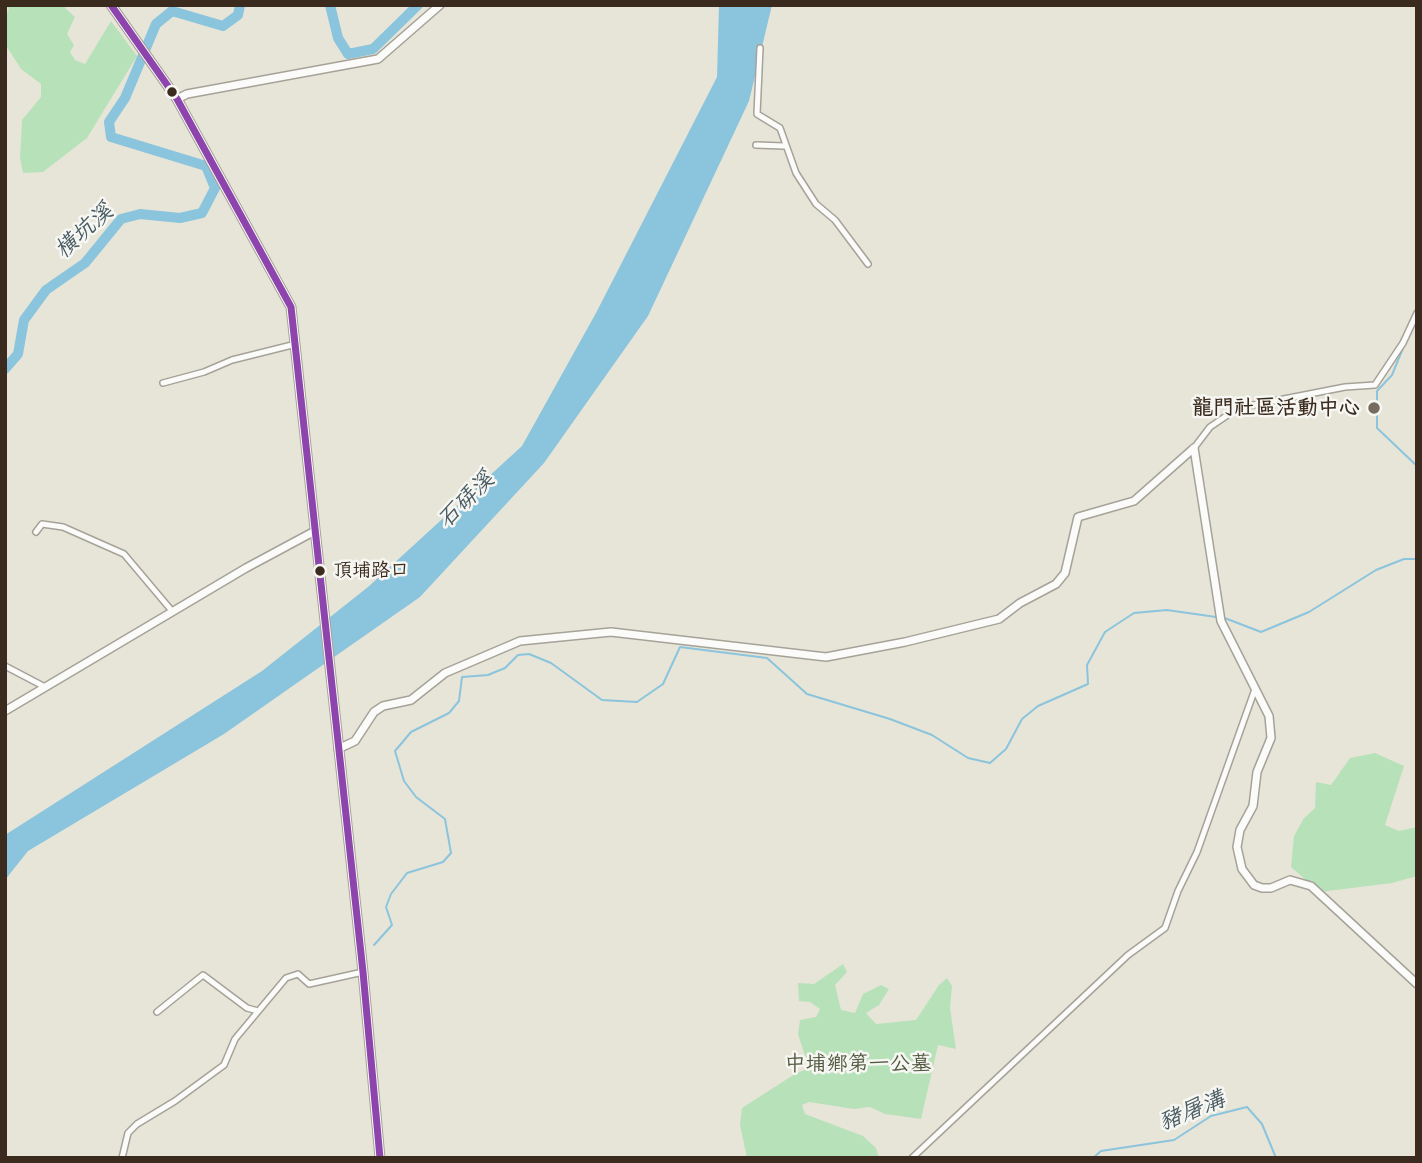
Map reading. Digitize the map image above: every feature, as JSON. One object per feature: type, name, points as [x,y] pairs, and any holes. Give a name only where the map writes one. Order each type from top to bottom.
[{"type":"main road","points":[[111,5],[177,99],[282,285],[291,307],[313,532],[363,972],[380,1158]]},
{"type":"main road","points":[[370,1061],[376,1070],[385,1158]]},
{"type":"street","points":[[177,99],[187,94],[378,59],[440,5]]},
{"type":"street","points":[[760,48],[756,111],[780,128],[784,146],[796,173],[816,204],[835,220],[868,264]]},
{"type":"street","points":[[756,145],[784,146]]},
{"type":"street","points":[[338,749],[355,741],[374,712],[383,706],[411,700],[445,673],[520,641],[611,632],[826,657],[932,636],[999,619],[1020,603],[1056,584],[1065,573],[1078,517],[1134,501],[1194,448],[1210,427],[1238,408],[1345,387],[1375,385],[1403,342],[1417,313]]},
{"type":"street","points":[[163,383],[204,372],[232,360],[296,344]]},
{"type":"street","points":[[1194,448],[1220,617],[1269,716],[1271,738],[1257,772],[1254,806],[1241,830],[1237,847],[1242,869],[1254,885],[1262,888],[1271,888],[1290,880],[1311,886],[1417,984]]},
{"type":"street","points":[[36,532],[42,524],[63,527],[124,554],[172,611]]},
{"type":"street","points":[[5,711],[172,611],[313,532]]},
{"type":"street","points":[[5,666],[45,687]]},
{"type":"street","points":[[912,1158],[1128,955],[1165,928],[1178,891],[1197,852],[1255,689]]},
{"type":"street","points":[[122,1158],[128,1133],[224,1065],[235,1039],[286,978],[298,974],[309,984],[363,972]]},
{"type":"street","points":[[157,1012],[204,975],[247,1008],[258,1011]]},
{"type":"green space","points":[[5,5],[67,5],[65,8],[75,17],[67,34],[74,45],[70,52],[75,60],[85,64],[111,21],[137,56],[87,138],[43,172],[23,173],[20,158],[22,120],[41,97],[41,84],[21,69],[5,44],[5,16],[9,9]]},
{"type":"green space","points":[[1375,753],[1404,766],[1385,825],[1399,831],[1417,827],[1417,876],[1392,883],[1320,892],[1291,867],[1294,836],[1304,818],[1315,808],[1316,782],[1331,785],[1350,758]]},
{"type":"green space","name":"中埔鄉第一公墓","points":[[843,964],[847,972],[835,985],[841,1010],[855,1013],[863,994],[881,985],[889,989],[879,1005],[866,1013],[876,1024],[916,1020],[939,985],[947,978],[952,986],[950,1008],[956,1049],[938,1045],[921,1119],[885,1114],[870,1107],[854,1109],[809,1102],[802,1105],[805,1114],[863,1136],[876,1148],[879,1158],[747,1158],[740,1125],[742,1108],[795,1074],[814,1066],[805,1056],[798,1034],[800,1020],[816,1017],[820,1009],[810,1002],[799,1001],[798,983],[814,984]]},
{"type":"water","name":"石硦溪","points":[[719,5],[772,5],[749,101],[648,316],[544,463],[420,597],[224,734],[28,851],[5,880],[5,835],[262,671],[368,587],[522,446],[596,313],[717,77]]},
{"type":"waterway","name":"橫坑溪","points":[[5,369],[18,354],[24,320],[46,290],[85,263],[121,219],[140,214],[180,218],[202,213],[215,188],[206,166],[111,137],[109,122],[125,98],[156,24],[172,11],[223,26],[238,15],[240,5]]},
{"type":"waterway","name":"橫坑溪","points":[[330,5],[338,38],[348,54],[373,49],[418,5]]},
{"type":"waterway","points":[[1405,343],[1392,375],[1377,391],[1377,428],[1417,466]]},
{"type":"waterway","points":[[1222,617],[1261,632],[1309,612],[1376,570],[1404,559],[1417,559]]},
{"type":"waterway","points":[[374,945],[392,925],[386,907],[391,894],[407,873],[443,862],[451,853],[445,819],[416,797],[404,781],[395,751],[411,732],[449,713],[459,701],[462,677],[488,675],[505,668],[518,655],[529,654],[551,663],[602,700],[637,702],[663,684],[680,647],[767,658],[807,694],[890,719],[932,735],[968,758],[990,763],[1006,749],[1022,719],[1038,706],[1088,684],[1087,665],[1105,632],[1134,613],[1167,610],[1216,617]]},
{"type":"waterway","name":"豬屠溝","points":[[1093,1158],[1101,1151],[1174,1140],[1211,1116],[1247,1107],[1262,1124],[1276,1158]]},
{"type":"transit line","points":[[111,5],[177,99],[291,307],[363,972],[380,1158]]},
{"type":"place","name":"龍門社區活動中心","points":[[1374,408]]},
{"type":"place","name":"頂埔路口","points":[[320,571]]}]
